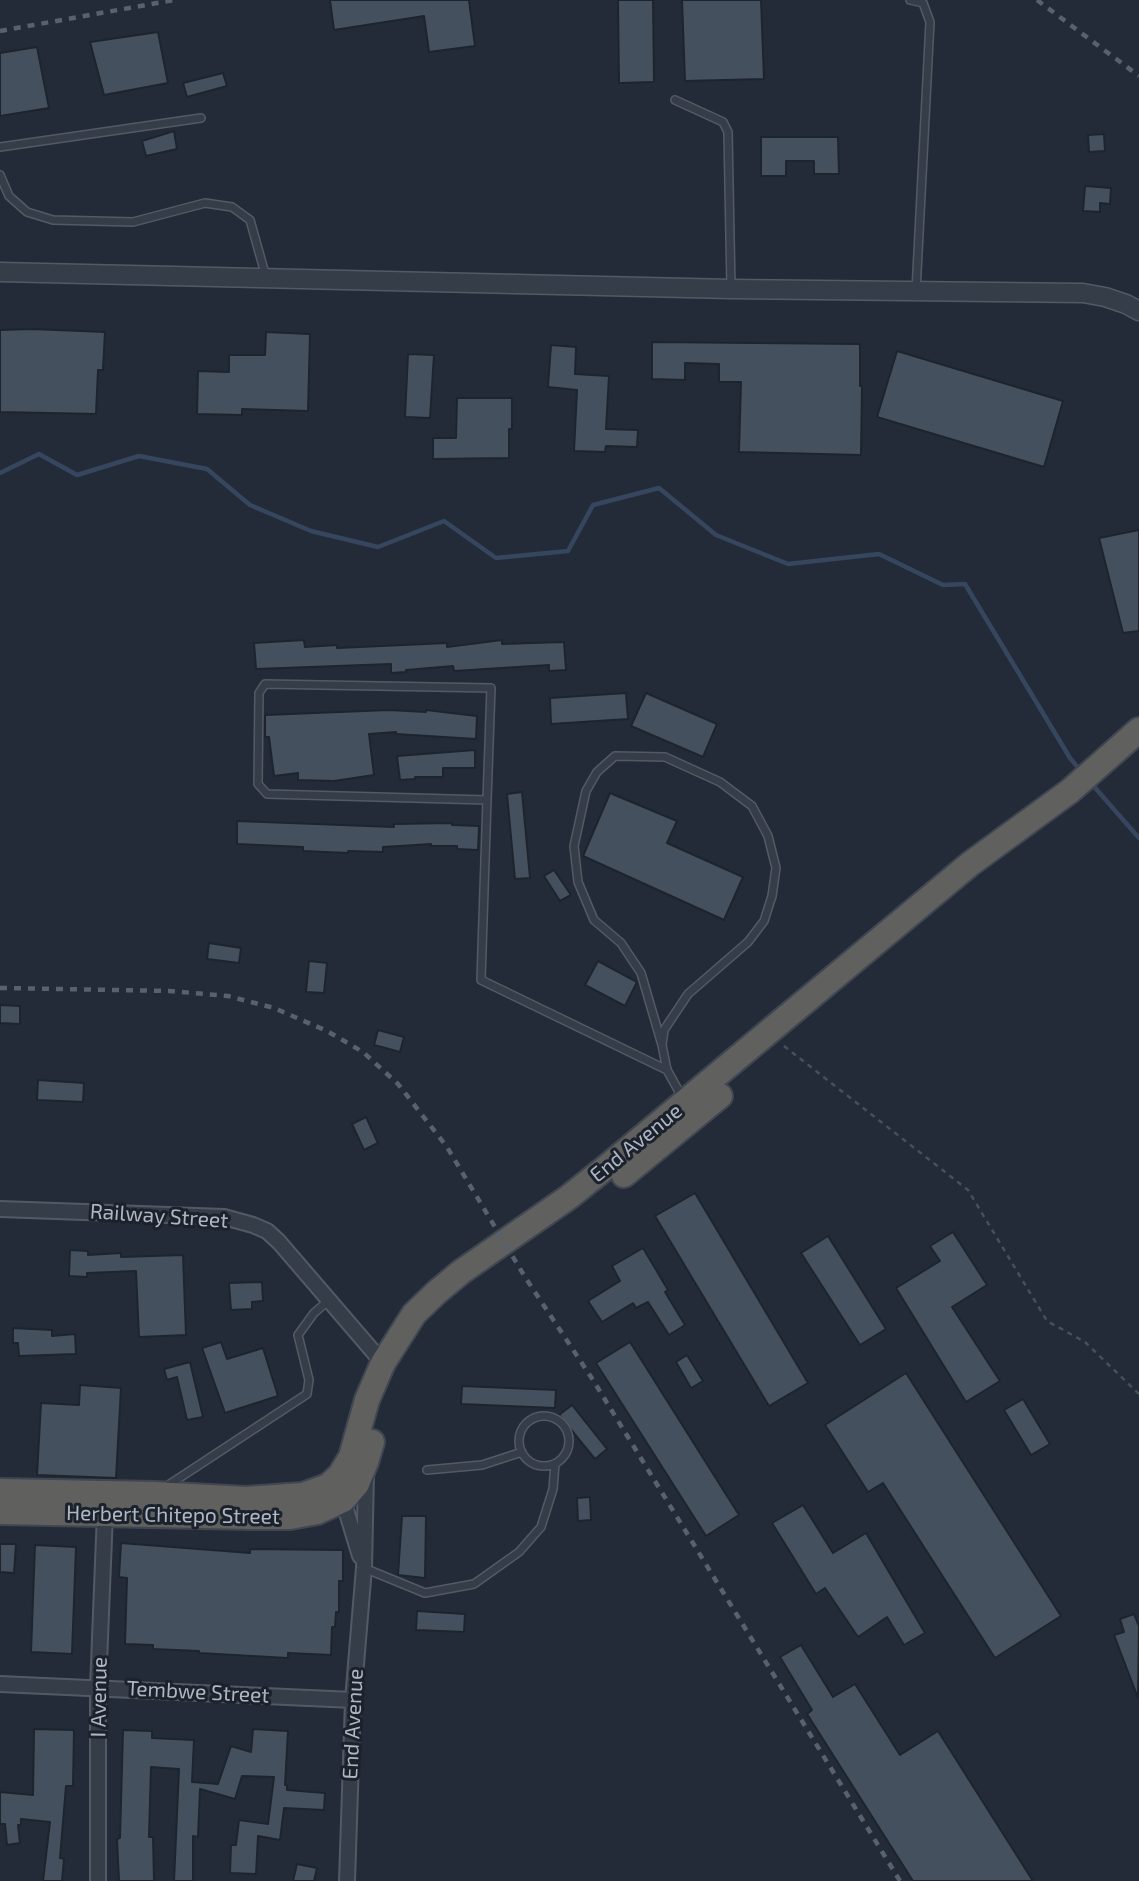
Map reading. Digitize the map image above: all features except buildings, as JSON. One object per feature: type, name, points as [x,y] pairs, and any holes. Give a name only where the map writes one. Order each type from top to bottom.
[{"type":"highway","name":"End Avenue","points":[[336,1493],[340,1475],[351,1457],[367,1400],[383,1363],[414,1314],[437,1292],[461,1272],[569,1197],[685,1104],[970,864],[1070,790],[1139,730]]},
{"type":"highway","name":"End Avenue","points":[[336,1493],[357,1484],[366,1462],[384,1395],[403,1353],[441,1306],[467,1285],[602,1192],[681,1130],[997,857],[1020,829]]},
{"type":"highway","name":"Herbert Chitepo Street","points":[[0,1491],[246,1499],[336,1493]]},
{"type":"highway","name":"Herbert Chitepo Street","points":[[0,1512],[290,1517],[317,1512],[336,1493]]},
{"type":"street","points":[[0,272],[732,289],[1083,293],[1105,297],[1139,311]]},
{"type":"street","name":"Railway Street","points":[[0,1209],[223,1217],[253,1224],[267,1231],[279,1242],[383,1363]]},
{"type":"street","name":"End Avenue","points":[[347,1881],[353,1700],[364,1568],[366,1462]]},
{"type":"street","name":"End Avenue","points":[[336,1493],[364,1568]]},
{"type":"street","name":"I Avenue","points":[[98,1881],[98,1688],[105,1513]]},
{"type":"street","name":"Tembwe Street","points":[[0,1684],[353,1700]]},
{"type":"lane","points":[[910,0],[923,3],[930,22],[916,292]]},
{"type":"lane","points":[[675,100],[723,122],[728,132],[732,289]]},
{"type":"lane","points":[[0,147],[37,144],[201,118]]},
{"type":"lane","points":[[0,175],[9,196],[27,212],[53,220],[134,222],[205,203],[232,207],[250,220],[266,277]]},
{"type":"lane","points":[[487,800],[267,794],[258,784],[259,693],[265,684],[491,688],[481,980],[667,1070]]},
{"type":"lane","points":[[662,1045],[664,1030],[688,994],[748,942],[764,921],[772,896],[776,868],[768,836],[752,806],[720,782],[664,757],[615,756],[597,772],[586,791],[574,846],[578,882],[594,920],[621,943],[641,973],[667,1070],[685,1104]]},
{"type":"lane","points":[[154,1494],[307,1394],[309,1380],[298,1335],[314,1313],[330,1299]]},
{"type":"lane","points":[[552,1417],[566,1428],[569,1436],[567,1452],[555,1464],[540,1466],[522,1452],[519,1444],[523,1428],[536,1418],[552,1417]]},
{"type":"lane","points":[[426,1470],[482,1465],[522,1452]]},
{"type":"lane","points":[[364,1568],[425,1593],[474,1584],[519,1552],[541,1527],[553,1489],[555,1464]]},
{"type":"path","points":[[781,1044],[968,1190],[1047,1321],[1084,1342],[1139,1394]]},
{"type":"waterway","points":[[0,473],[39,454],[77,475],[139,456],[207,469],[250,505],[311,531],[378,547],[444,521],[496,558],[568,551],[593,505],[659,488],[716,535],[788,564],[879,554],[943,585],[965,584],[1070,758],[1080,770]]},
{"type":"waterway","points":[[1090,782],[1139,838]]},
{"type":"railway","points":[[0,31],[174,0]]},
{"type":"railway","points":[[1037,0],[1139,76]]},
{"type":"railway","points":[[0,988],[170,991],[228,996],[274,1008],[327,1031],[363,1052],[398,1084],[447,1147],[900,1881]]}]
